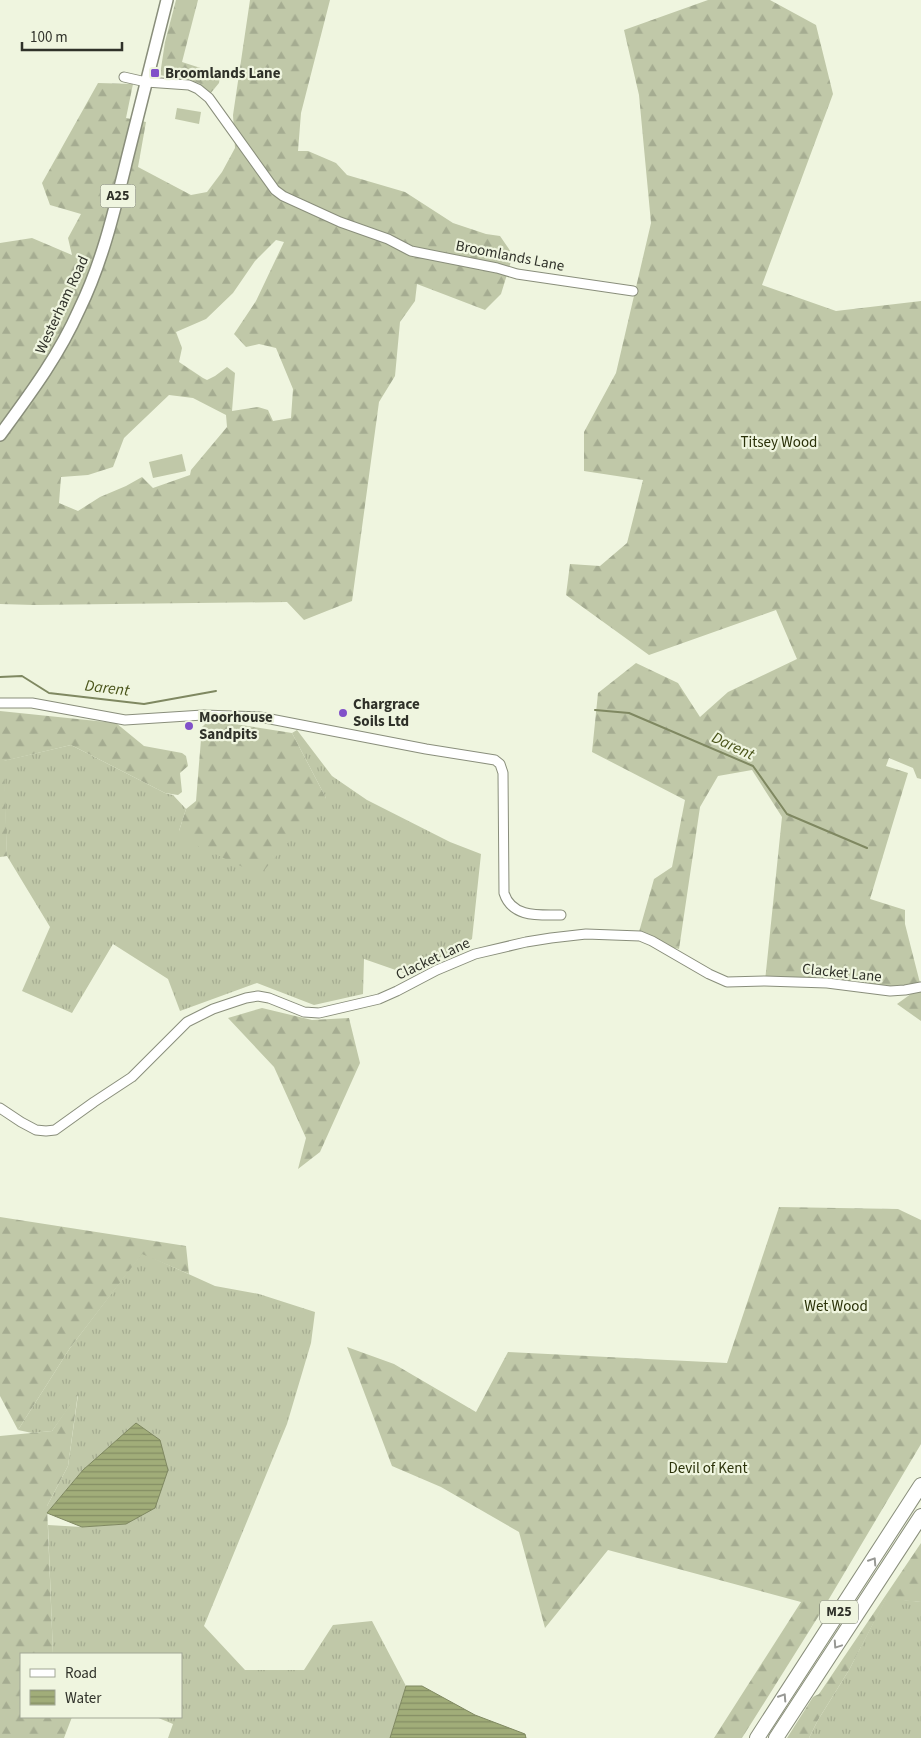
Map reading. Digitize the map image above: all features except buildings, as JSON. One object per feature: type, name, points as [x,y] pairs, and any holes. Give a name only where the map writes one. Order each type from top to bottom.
[{"type":"highway","name":"M25","points":[[757,1738],[921,1485]]},
{"type":"highway","name":"M25","points":[[776,1738],[921,1516]]},
{"type":"highway","name":"M25","points":[[894,1559],[921,1529]]},
{"type":"main road","name":"Westerham Road","points":[[0,435],[47,370],[86,296],[109,231],[166,0]]},
{"type":"street","name":"Broomlands Lane","points":[[124,77],[146,82],[189,85],[198,88],[210,98],[278,193],[340,222],[388,239],[411,251],[518,274],[633,291]]},
{"type":"street","points":[[0,702],[32,703],[125,720],[203,715],[260,717],[426,749],[495,760],[500,764],[503,773],[504,893],[506,901],[514,909],[522,913],[561,915]]},
{"type":"street","name":"Clacket Lane","points":[[0,1108],[36,1130],[56,1130],[132,1077],[187,1022],[197,1015],[212,1009],[258,996],[269,998],[304,1012],[320,1012],[379,999],[397,992],[428,974],[476,954],[551,938],[586,934],[640,936],[727,982],[827,983],[890,991],[921,987]]},
{"type":"green space","points":[[176,0],[198,0],[182,62],[216,73],[220,77],[219,83],[210,94],[199,83],[160,75],[165,42]]},
{"type":"green space","points":[[250,0],[330,0],[301,113],[298,151],[308,151],[336,163],[347,175],[405,192],[453,223],[486,234],[500,236],[513,255],[501,294],[485,310],[417,284],[415,301],[400,322],[395,376],[379,402],[352,601],[304,620],[287,602],[0,604],[0,243],[32,238],[72,255],[68,238],[81,214],[50,205],[42,183],[98,83],[133,84],[126,118],[146,122],[138,167],[191,195],[207,192],[222,172],[235,148],[233,115]],"holes":[[[276,240],[284,242],[256,301],[234,334],[246,347],[259,344],[276,348],[293,389],[291,418],[273,421],[268,410],[258,407],[232,411],[235,373],[227,367],[207,380],[179,362],[182,348],[176,332],[206,319],[233,293],[255,261]],[[169,395],[193,398],[226,415],[227,427],[191,470],[190,475],[153,488],[142,477],[100,497],[78,511],[59,503],[61,477],[88,475],[113,467],[124,438]]]},
{"type":"green space","name":"Titsey Wood","points":[[708,0],[770,0],[816,25],[833,94],[762,285],[836,311],[921,301],[921,779],[917,778],[913,768],[889,758],[886,766],[908,773],[870,899],[905,910],[905,924],[921,987],[921,1021],[897,1004],[919,988],[905,990],[765,981],[782,817],[752,770],[718,776],[700,807],[679,949],[637,939],[654,879],[672,867],[685,800],[592,752],[598,693],[636,663],[678,683],[700,717],[728,692],[797,659],[776,610],[649,655],[566,595],[570,564],[600,566],[627,543],[643,480],[584,471],[584,432],[616,373],[651,223],[639,95],[624,30]]},
{"type":"green space","points":[[177,108],[201,112],[199,124],[175,119]]},
{"type":"green space","points":[[182,454],[186,471],[153,478],[149,462]]},
{"type":"green space","points":[[0,711],[116,723],[144,746],[182,753],[186,756],[188,766],[180,773],[182,792],[178,795],[165,793],[71,745],[4,761],[7,856],[0,857]]},
{"type":"green space","points":[[209,720],[292,733],[326,798],[260,875],[196,845],[179,831],[186,809],[196,801],[202,727]]},
{"type":"green space","points":[[297,730],[332,776],[367,800],[450,842],[481,854],[472,939],[410,975],[364,959],[363,994],[314,1005],[257,983],[180,1011],[168,979],[113,944],[72,1013],[22,991],[50,927],[7,856],[3,761],[71,745],[165,793],[173,795],[186,809],[179,831],[326,798],[292,733]]},
{"type":"green space","points":[[262,1008],[312,1020],[349,1018],[360,1063],[320,1152],[298,1169],[306,1138],[274,1067],[228,1018]]},
{"type":"green space","name":"Devil of Kent","points":[[779,1207],[898,1209],[921,1220],[921,1444],[823,1609],[742,1738],[714,1738],[801,1602],[608,1550],[545,1628],[519,1532],[441,1487],[392,1466],[347,1347],[394,1364],[476,1412],[508,1352],[727,1363]]},
{"type":"green space","points":[[0,1217],[186,1246],[189,1274],[142,1254],[70,1348],[18,1430],[0,1396]]},
{"type":"green space","points":[[142,1253],[215,1286],[259,1294],[315,1312],[311,1343],[287,1424],[204,1626],[245,1670],[304,1670],[333,1625],[372,1621],[406,1686],[390,1738],[168,1738],[173,1724],[158,1718],[182,1718],[182,1653],[53,1653],[48,1525],[82,1527],[126,1524],[83,1470],[47,1513],[47,1506],[68,1466],[78,1395],[52,1431],[32,1433],[18,1430],[70,1348]]},
{"type":"green space","points":[[78,1393],[68,1466],[47,1506],[53,1653],[20,1653],[20,1718],[72,1718],[64,1738],[0,1738],[0,1436],[52,1431]]},
{"type":"green space","points":[[921,1543],[921,1602],[886,1599],[849,1670],[809,1738],[787,1738],[813,1697],[819,1694]]},
{"type":"green space","points":[[886,1598],[921,1602],[921,1738],[809,1738],[849,1670]]},
{"type":"water","points":[[136,1423],[160,1440],[168,1470],[155,1508],[126,1524],[82,1527],[47,1513],[83,1470]]},
{"type":"water","points":[[406,1686],[422,1686],[475,1715],[525,1734],[526,1738],[390,1738]]},
{"type":"waterway","name":"Darent","points":[[0,677],[22,676],[49,693],[144,704],[216,691]]},
{"type":"waterway","name":"Darent","points":[[595,710],[629,713],[753,766],[787,814],[867,848]]},
{"type":"place","name":"Broomlands Lane","points":[[155,73]]},
{"type":"place","name":"Chargrace Soils Ltd","points":[[343,713]]},
{"type":"place","name":"Moorhouse Sandpits","points":[[189,726]]},
{"type":"park label","name":"Wet Wood","points":[[836,1306]]}]
